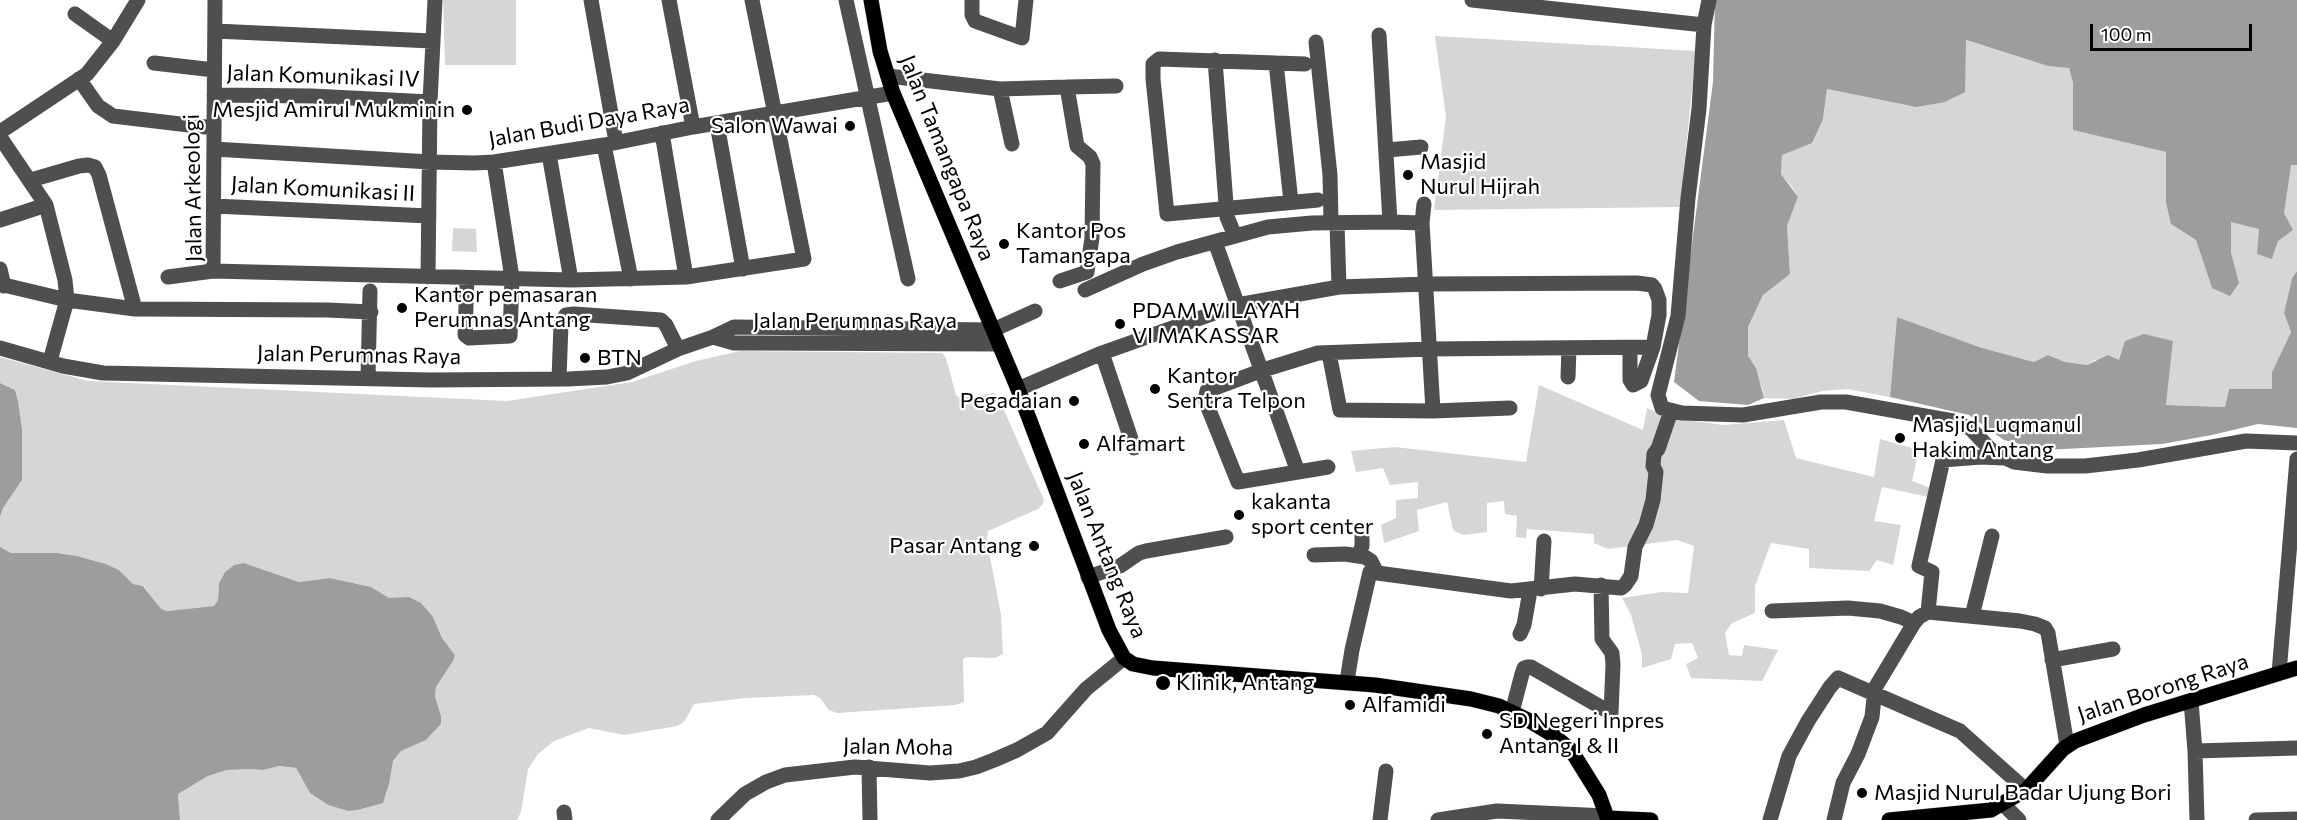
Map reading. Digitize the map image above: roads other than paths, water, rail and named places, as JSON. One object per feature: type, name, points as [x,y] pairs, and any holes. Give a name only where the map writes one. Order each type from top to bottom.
[{"type":"main road","name":"Jalan Tamangapa Raya","points":[[871,0],[880,51],[893,93],[996,337]]},
{"type":"main road","name":"Jalan Antang Raya","points":[[996,337],[1018,389],[1112,638],[1124,658],[1140,666],[1166,669],[1347,681],[1472,699],[1512,712],[1553,735],[1571,750],[1599,795],[1608,818]]},
{"type":"main road","name":"Jalan Borong Raya","points":[[1889,820],[1991,810],[2026,790],[2067,745],[2085,736],[2144,715],[2297,668]]},
{"type":"main road","points":[[1608,818],[1651,820]]},
{"type":"street","points":[[0,132],[87,74],[113,41],[138,0]]},
{"type":"street","name":"Jalan Arkeologi","points":[[215,0],[213,271],[571,280],[631,279],[686,277],[804,259],[776,113]]},
{"type":"street","points":[[428,277],[430,102],[435,0]]},
{"type":"street","points":[[591,0],[631,279]]},
{"type":"street","points":[[669,0],[693,127]]},
{"type":"street","points":[[752,0],[776,113]]},
{"type":"street","points":[[846,0],[908,279]]},
{"type":"street","points":[[972,0],[972,15],[975,21],[1022,38],[1026,0]]},
{"type":"street","points":[[1472,0],[1572,5],[1704,25]]},
{"type":"street","points":[[1709,0],[1704,25],[1699,109],[1678,316],[1658,395],[1662,408],[1671,411],[1743,415],[1821,402],[1846,402],[1953,421],[1971,429],[1990,449],[2005,458],[2014,462],[2047,466],[2085,466],[2138,460],[2246,441],[2297,443]]},
{"type":"street","points":[[75,14],[113,41]]},
{"type":"street","points":[[215,31],[432,41]]},
{"type":"street","points":[[1379,34],[1390,214]]},
{"type":"street","points":[[1316,42],[1330,176],[1330,215],[1339,287]]},
{"type":"street","points":[[1305,64],[1215,60],[1157,60],[1153,64],[1167,213],[1230,223],[1254,230],[1330,215],[1423,215],[1433,411]]},
{"type":"street","points":[[1215,60],[1230,223]]},
{"type":"street","points":[[154,63],[214,70]]},
{"type":"street","points":[[1276,63],[1290,202]]},
{"type":"street","points":[[888,76],[1000,89],[1116,86]]},
{"type":"street","points":[[79,79],[98,106],[113,116],[214,128]]},
{"type":"street","points":[[1060,281],[1087,272],[1092,238],[1093,164],[1090,157],[1077,146],[1067,87]]},
{"type":"street","points":[[1000,89],[1012,144]]},
{"type":"street","name":"Jalan Budi Daya Raya","points":[[214,149],[474,164],[610,144],[693,127],[893,93]]},
{"type":"street","name":"Jalan Komunikasi IV","points":[[214,95],[312,96],[430,102]]},
{"type":"street","points":[[717,124],[742,269]]},
{"type":"street","points":[[662,133],[686,277]]},
{"type":"street","points":[[0,137],[46,205],[65,280],[67,300],[50,361]]},
{"type":"street","points":[[1387,150],[1421,147]]},
{"type":"street","points":[[549,154],[571,280]]},
{"type":"street","points":[[467,278],[465,335],[469,338],[508,338],[511,333],[512,278],[494,162]]},
{"type":"street","points":[[31,180],[80,166],[94,167],[99,175],[135,309]]},
{"type":"street","points":[[1085,290],[1143,264],[1215,242],[1230,223],[1290,202],[1330,215]]},
{"type":"street","points":[[0,220],[46,205]]},
{"type":"street","name":"Jalan Komunikasi II","points":[[214,206],[429,216]]},
{"type":"street","points":[[1215,242],[1298,471]]},
{"type":"street","points":[[0,269],[2,285],[67,300],[135,309],[370,312]]},
{"type":"street","points":[[168,277],[213,271]]},
{"type":"street","points":[[1018,389],[1102,353],[1237,305],[1339,287],[1427,284],[1637,283],[1652,285],[1657,295],[1659,315],[1653,346],[1641,381],[1633,385],[1630,380],[1630,348]]},
{"type":"street","points":[[368,377],[370,291]]},
{"type":"street","points":[[996,337],[1035,311]]},
{"type":"street","points":[[560,379],[561,324],[566,315],[661,320],[678,349]]},
{"type":"street","name":"Jalan Perumnas Raya","points":[[0,348],[103,373],[430,380],[560,379],[607,377],[627,373],[678,349],[734,327],[996,337]]},
{"type":"street","points":[[1328,467],[1238,482],[1205,400],[1205,393],[1209,389],[1263,370],[1306,356],[1329,352],[1653,346]]},
{"type":"street","points":[[1568,378],[1569,348]]},
{"type":"street","points":[[1329,352],[1340,411],[1510,408]]},
{"type":"street","points":[[1102,353],[1134,448]]},
{"type":"street","points":[[1347,681],[1369,574],[1376,571],[1489,589],[1536,590],[1575,584],[1621,588],[1625,585],[1631,576],[1635,547],[1646,525],[1653,500],[1656,472],[1653,462],[1654,454],[1658,449],[1671,411]]},
{"type":"street","points":[[1928,612],[1932,572],[1919,566],[1943,460],[2005,458]]},
{"type":"street","points":[[2279,673],[2297,459]]},
{"type":"street","points":[[1359,555],[1362,536]]},
{"type":"street","points":[[1972,616],[1992,536]]},
{"type":"street","points":[[1088,577],[1120,566],[1139,553],[1226,537]]},
{"type":"street","points":[[1520,634],[1536,590],[1544,542]]},
{"type":"street","points":[[1314,555],[1359,555],[1370,559],[1376,571]]},
{"type":"street","points":[[1512,712],[1524,668],[1531,667],[1610,714],[1614,678],[1612,653],[1602,639],[1601,585]]},
{"type":"street","points":[[1772,611],[1841,609],[1880,611],[1914,623]]},
{"type":"street","points":[[1834,820],[1843,783],[1858,754],[1872,717],[1873,694],[1914,623],[1928,612],[2020,621],[2042,626],[2048,633],[2067,745]]},
{"type":"street","points":[[2052,660],[2113,650]]},
{"type":"street","name":"Jalan Moha","points":[[718,820],[745,794],[766,782],[785,775],[869,767],[930,773],[959,771],[994,760],[1047,733],[1086,688],[1124,658]]},
{"type":"street","points":[[1770,820],[1789,756],[1835,679],[1842,679],[1960,731],[2026,790]]},
{"type":"street","points":[[2191,701],[2197,820]]},
{"type":"street","points":[[2195,750],[2297,747]]},
{"type":"street","points":[[869,767],[870,820]]},
{"type":"street","points":[[1380,820],[1386,771]]},
{"type":"street","points":[[2003,804],[2019,820]]},
{"type":"street","points":[[1438,820],[1497,811],[1608,818]]},
{"type":"street","points":[[2256,820],[2297,819]]},
{"type":"place","name":"Mesjid Amirul Mukminin","points":[[467,110]]},
{"type":"place","name":"Salon Wawai","points":[[850,126]]},
{"type":"place","name":"Masjid Nurul Hijrah","points":[[1408,175]]},
{"type":"place","name":"Kantor Pos Tamangapa","points":[[1004,244]]},
{"type":"place","name":"Kantor pemasaran Perumnas Antang","points":[[402,308]]},
{"type":"place","name":"PDAM WILAYAH VI MAKASSAR","points":[[1120,324]]},
{"type":"place","name":"BTN","points":[[585,358]]},
{"type":"place","name":"Kantor Sentra Telpon","points":[[1155,389]]},
{"type":"place","name":"Pegadaian","points":[[1074,401]]},
{"type":"place","name":"Masjid Luqmanul Hakim Antang","points":[[1900,438]]},
{"type":"place","name":"Alfamart","points":[[1084,444]]},
{"type":"place","name":"kakanta sport center","points":[[1239,515]]},
{"type":"place","name":"Pasar Antang","points":[[1034,546]]},
{"type":"place","name":"Klinik, Antang","points":[[1163,683]]},
{"type":"place","name":"Alfamidi","points":[[1350,705]]},
{"type":"place","name":"SD Negeri Inpres Antang I & II","points":[[1487,734]]},
{"type":"place","name":"Masjid Nurul Badar Ujung Bori","points":[[1862,793]]}]
